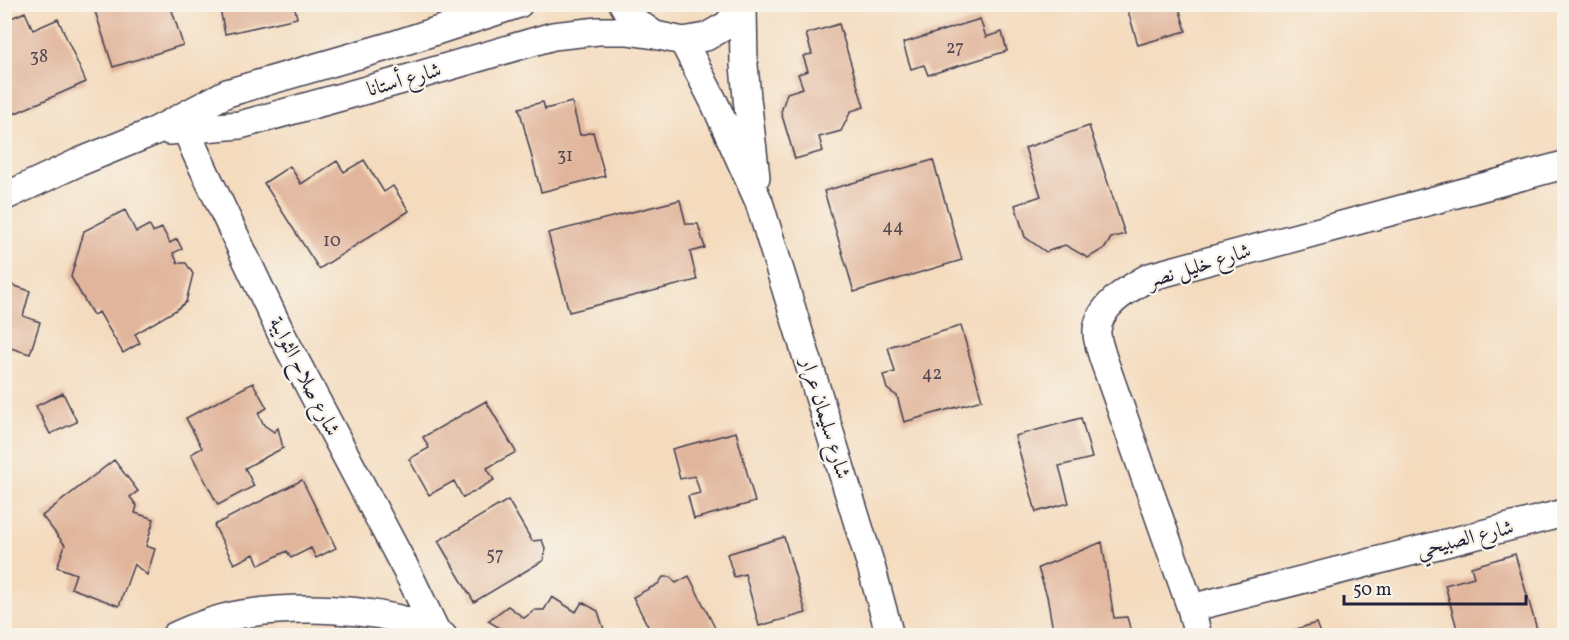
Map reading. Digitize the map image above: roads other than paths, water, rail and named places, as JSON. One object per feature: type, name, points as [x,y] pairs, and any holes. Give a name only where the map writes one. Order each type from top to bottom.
[{"type":"street","name":"شارع أستانا","points":[[4,197],[77,163],[153,132],[183,123],[227,93],[393,45],[519,4]]},
{"type":"street","points":[[623,4],[632,19],[655,35]]},
{"type":"street","points":[[683,41],[706,37],[727,25],[743,6]]},
{"type":"street","name":"شارع سليمان عرار","points":[[743,6],[744,65],[759,202]]},
{"type":"street","name":"شارع أستانا","points":[[183,123],[240,125],[553,36],[598,31],[627,31],[683,41]]},
{"type":"street","name":"شارع سليمان عرار","points":[[683,41],[715,104],[759,202],[890,636]]},
{"type":"street","name":"شارع صلاح الثوايبة","points":[[183,123],[282,334],[439,633]]},
{"type":"street","name":"شارع خليل نصر","points":[[1198,636],[1191,608],[1103,358],[1097,331],[1102,314],[1116,299],[1149,277],[1564,165]]},
{"type":"street","name":"شارع الصبيحي","points":[[1191,608],[1564,513]]},
{"type":"street","points":[[175,636],[205,623],[249,613],[287,610],[369,612],[402,620],[439,633]]}]
